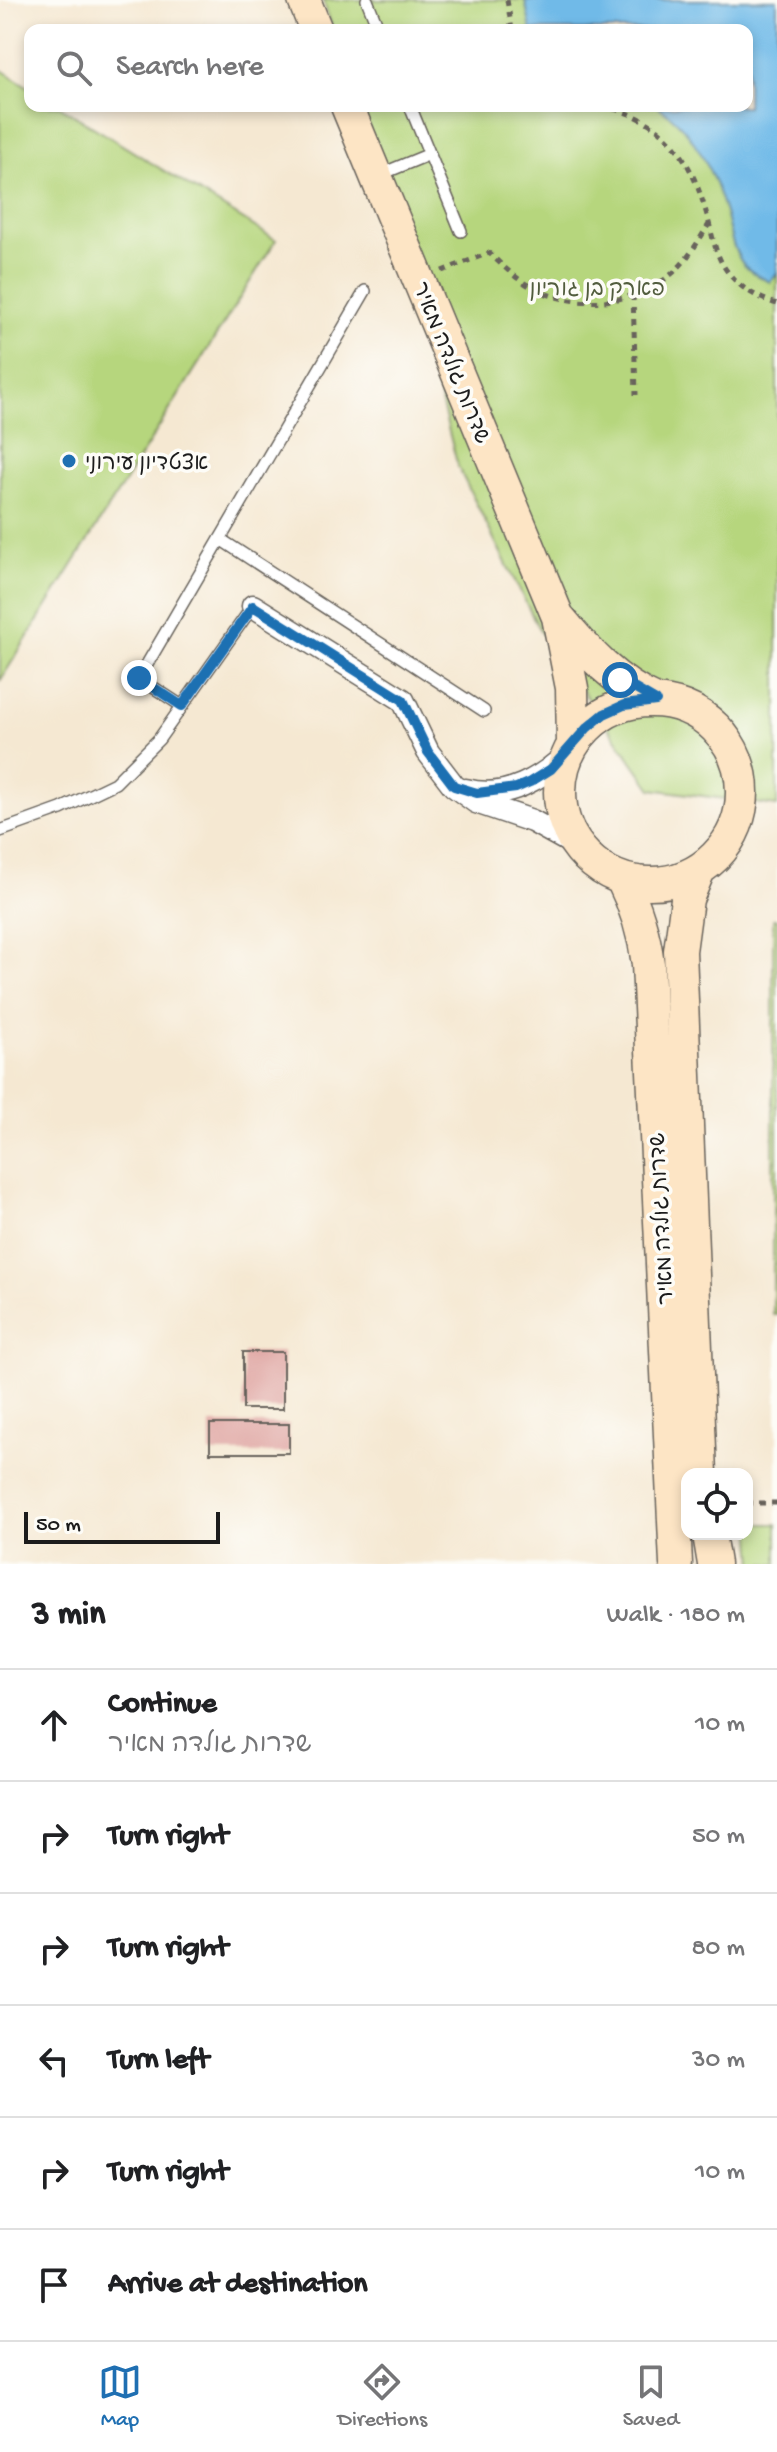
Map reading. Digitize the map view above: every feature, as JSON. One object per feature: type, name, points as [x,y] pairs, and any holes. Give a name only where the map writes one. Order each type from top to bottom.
[{"type":"main road","points":[[304,0],[314,24]]},
{"type":"main road","name":"שדרות גולדה מאיר","points":[[349,112],[558,617],[572,688],[572,747]]},
{"type":"main road","name":"שדרות גולדה מאיר","points":[[558,617],[611,672],[641,695],[656,701]]},
{"type":"main road","points":[[656,701],[693,712],[715,728],[732,751],[741,777],[742,804],[734,829],[720,852],[699,870],[667,882],[644,883],[622,879],[597,866],[577,846],[565,824],[560,799],[561,774],[572,747],[587,728],[604,714],[624,705],[656,701]]},
{"type":"main road","name":"שדרות גולדה מאיר","points":[[699,870],[687,899],[680,951],[701,1468]]},
{"type":"main road","name":"שדרות גולדה מאיר","points":[[622,879],[640,919],[648,964],[676,1564]]},
{"type":"main road","points":[[710,1540],[714,1564]]},
{"type":"street","points":[[253,606],[403,700],[428,752],[454,786],[476,802],[532,821],[577,846]]},
{"type":"street","points":[[454,786],[477,793],[516,788],[551,769],[572,747]]},
{"type":"lane","points":[[367,0],[377,24]]},
{"type":"lane","points":[[412,112],[461,231]]},
{"type":"lane","points":[[376,176],[430,154]]},
{"type":"lane","points":[[182,706],[139,678],[365,291]]},
{"type":"lane","points":[[220,539],[484,711]]},
{"type":"lane","points":[[0,831],[61,809],[115,783],[159,739],[253,606]]},
{"type":"path","points":[[507,0],[511,24]]},
{"type":"path","points":[[622,112],[643,118],[667,136],[688,167],[709,224],[715,251],[728,273],[743,287],[777,304]]},
{"type":"path","points":[[419,279],[489,253],[510,273],[534,288],[584,302],[609,301],[655,285],[676,270],[693,251],[709,224]]},
{"type":"path","points":[[633,295],[636,395]]},
{"type":"path","points":[[753,1503],[777,1503]]},
{"type":"green space","name":"פארק בן גוריון","points":[[323,0],[777,0],[777,806],[652,789],[540,631],[458,467],[409,277],[358,112],[753,112],[753,24],[331,24]]},
{"type":"green space","name":"אצטדיון עירוני","points":[[0,69],[24,84],[24,112],[69,112],[276,240],[0,681]]},
{"type":"green space","points":[[773,919],[777,919],[777,1315],[773,1315]]},
{"type":"green space","points":[[753,1524],[777,1524],[777,1564],[754,1564]]},
{"type":"water","points":[[525,0],[777,0],[777,274],[770,282],[756,275],[740,259],[715,182],[701,153],[682,127],[665,112],[753,112],[753,24],[530,24]]},
{"type":"building","points":[[243,1352],[283,1352],[283,1409],[243,1409]]},
{"type":"building","points":[[210,1424],[289,1424],[289,1453],[210,1453]]},
{"type":"place","name":"אצטדיון עירוני","points":[[69,461]]},
{"type":"route","points":[[139,678],[182,706],[253,606],[403,700],[428,752],[454,786],[477,793],[516,788],[530,782],[551,769],[570,751],[580,735],[604,714],[624,705],[656,701],[620,680]]}]
